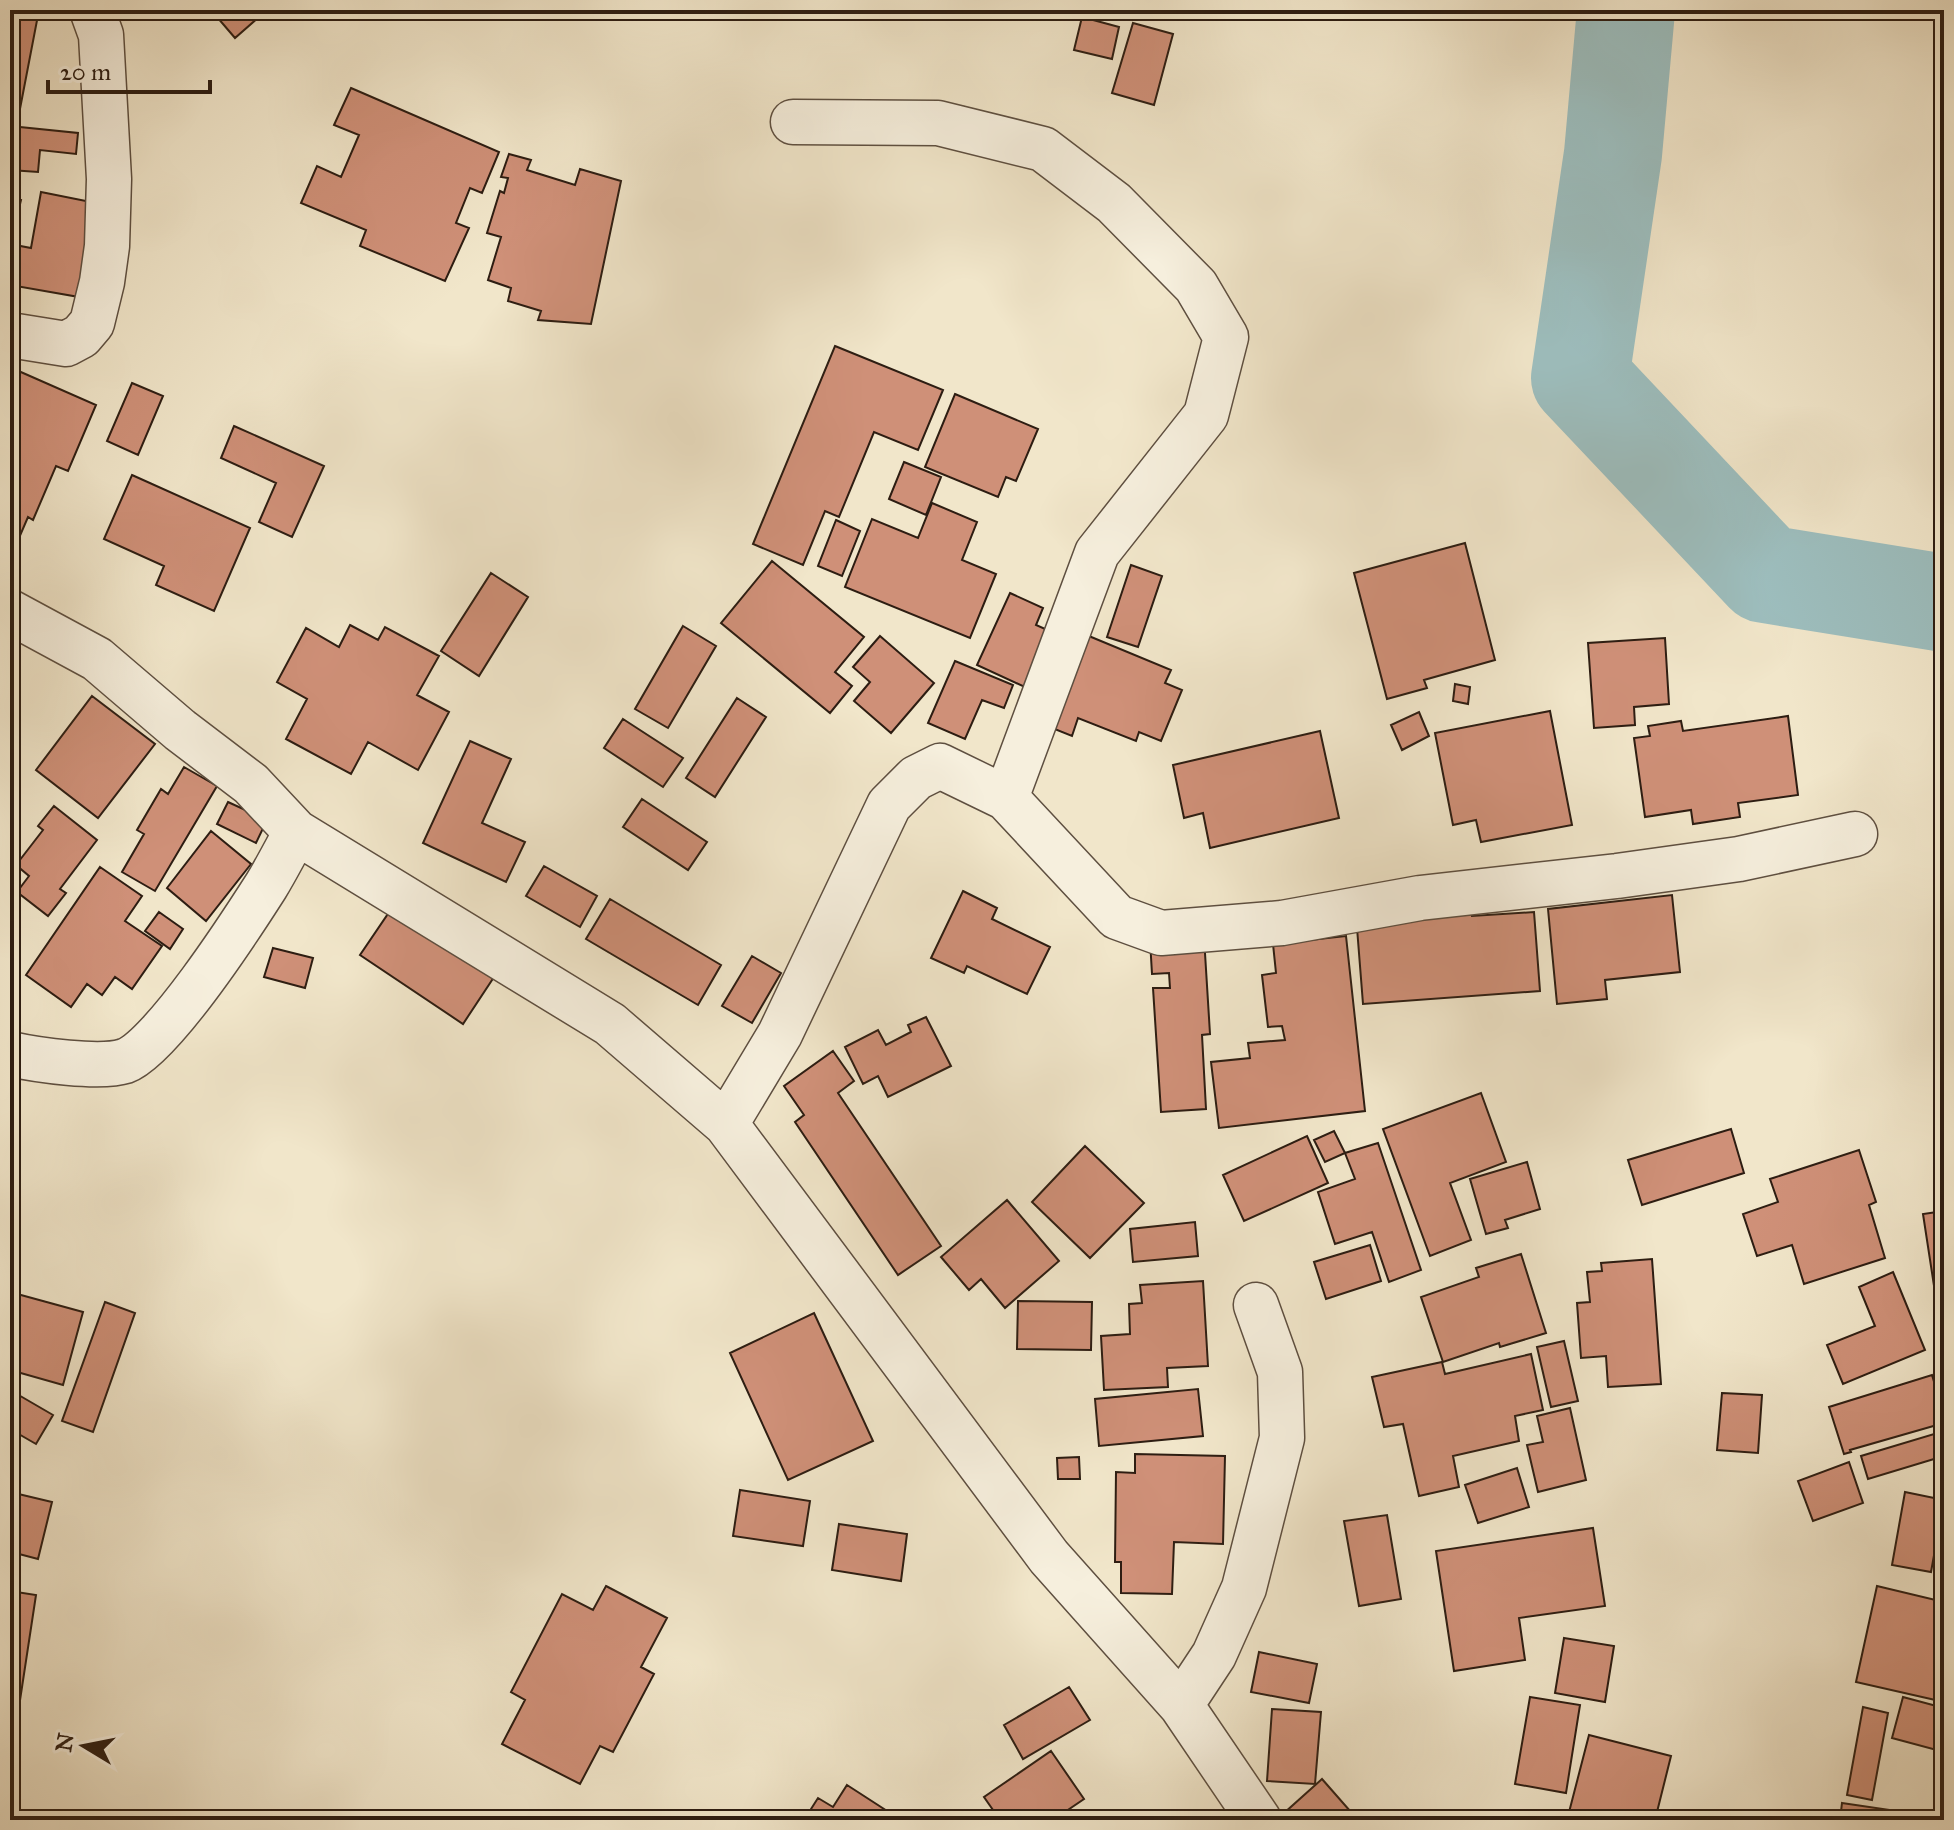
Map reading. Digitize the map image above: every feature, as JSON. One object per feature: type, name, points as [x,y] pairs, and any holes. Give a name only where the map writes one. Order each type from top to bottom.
[{"type":"street","points":[[10,335],[66,344],[81,336],[92,323],[107,246],[109,179],[101,35],[92,10]]},
{"type":"street","points":[[793,122],[938,123],[1043,149],[1114,203],[1196,286],[1226,337],[1206,415],[1097,553],[1006,798]]},
{"type":"street","points":[[10,612],[97,659],[180,730],[251,784],[296,832],[610,1024],[726,1124],[1049,1557],[1181,1705],[1259,1820]]},
{"type":"street","points":[[726,1124],[780,1034],[889,805],[916,778],[940,766],[1006,798],[1117,917],[1161,933],[1282,923],[1420,898],[1724,861],[1855,834]]},
{"type":"street","points":[[10,1054],[97,1065],[127,1060],[150,1043],[184,1005],[228,942],[267,884],[296,832]]},
{"type":"street","points":[[1181,1705],[1214,1655],[1244,1588],[1282,1438],[1280,1372],[1256,1305]]},
{"type":"building","points":[[10,10],[39,10],[19,114],[10,112]]},
{"type":"building","points":[[211,10],[267,10],[235,38]]},
{"type":"building","points":[[1082,17],[1119,27],[1112,59],[1074,50]]},
{"type":"building","points":[[1133,23],[1173,34],[1154,105],[1112,93]]},
{"type":"building","points":[[351,88],[499,152],[482,193],[470,188],[456,223],[469,228],[445,281],[360,246],[366,230],[301,203],[317,166],[341,177],[359,135],[334,125]]},
{"type":"building","points":[[10,126],[78,133],[76,154],[40,150],[38,172],[10,170]]},
{"type":"building","points":[[509,154],[531,160],[527,170],[575,185],[580,169],[621,181],[591,324],[538,320],[541,311],[508,301],[511,288],[488,280],[501,237],[487,233],[500,191],[504,193],[508,178],[501,177]]},
{"type":"building","points":[[41,192],[96,203],[79,297],[10,285],[10,244],[31,248]]},
{"type":"building","points":[[10,197],[21,200],[13,234],[10,234]]},
{"type":"building","points":[[835,346],[943,390],[918,450],[874,432],[839,517],[825,511],[803,565],[753,544]]},
{"type":"building","points":[[14,369],[96,405],[68,471],[56,466],[33,520],[28,517],[19,538],[10,535],[10,379]]},
{"type":"building","points":[[132,383],[163,396],[138,455],[107,441]]},
{"type":"building","points":[[955,394],[1038,429],[1016,481],[1006,477],[998,497],[925,467]]},
{"type":"building","points":[[234,426],[324,466],[292,537],[259,522],[276,483],[221,458]]},
{"type":"building","points":[[904,462],[941,477],[926,515],[889,499]]},
{"type":"building","points":[[132,475],[250,528],[214,611],[156,585],[164,566],[104,539]]},
{"type":"building","points":[[932,503],[977,522],[962,560],[996,574],[970,638],[845,587],[872,519],[918,538]]},
{"type":"building","points":[[836,520],[860,531],[842,576],[818,566]]},
{"type":"building","points":[[1465,543],[1495,660],[1424,680],[1427,688],[1387,699],[1354,573]]},
{"type":"building","points":[[772,561],[864,637],[835,672],[852,686],[830,713],[721,623]]},
{"type":"building","points":[[1131,565],[1162,576],[1138,647],[1107,637]]},
{"type":"building","points":[[491,573],[528,597],[479,676],[441,651]]},
{"type":"building","points":[[1010,593],[1043,608],[1036,625],[1052,632],[1027,688],[977,665]]},
{"type":"building","points":[[350,625],[378,640],[385,627],[439,656],[417,695],[449,712],[418,770],[368,742],[351,774],[286,739],[307,699],[277,682],[306,628],[339,647]]},
{"type":"building","points":[[683,626],[716,646],[668,728],[635,709]]},
{"type":"building","points":[[1084,634],[1171,670],[1165,683],[1182,690],[1161,741],[1139,732],[1136,741],[1078,718],[1072,736],[1047,726]]},
{"type":"building","points":[[880,636],[934,683],[891,733],[854,701],[870,682],[853,667]]},
{"type":"building","points":[[1665,638],[1669,704],[1634,707],[1635,725],[1594,728],[1588,643]]},
{"type":"building","points":[[955,661],[1013,685],[1004,708],[982,700],[965,739],[928,723]]},
{"type":"building","points":[[1455,684],[1470,687],[1468,704],[1453,701]]},
{"type":"building","points":[[92,696],[155,744],[98,818],[36,770]]},
{"type":"building","points":[[737,698],[766,717],[715,797],[686,778]]},
{"type":"building","points":[[1550,711],[1572,825],[1481,842],[1476,820],[1453,825],[1435,733]]},
{"type":"building","points":[[1419,712],[1429,736],[1402,750],[1391,725]]},
{"type":"building","points":[[1788,716],[1798,795],[1738,803],[1740,817],[1693,824],[1691,810],[1645,817],[1634,738],[1650,736],[1648,726],[1681,721],[1683,731]]},
{"type":"building","points":[[623,719],[683,758],[663,787],[604,748]]},
{"type":"building","points":[[1320,731],[1339,818],[1210,848],[1203,813],[1184,818],[1173,765]]},
{"type":"building","points":[[470,741],[511,759],[482,823],[525,842],[506,882],[423,843]]},
{"type":"building","points":[[184,767],[217,786],[155,891],[122,872],[144,834],[137,830],[161,789],[168,794]]},
{"type":"building","points":[[642,799],[707,842],[688,870],[623,827]]},
{"type":"building","points":[[228,802],[267,820],[256,843],[217,824]]},
{"type":"building","points":[[54,806],[97,840],[60,889],[66,893],[48,916],[17,892],[29,876],[16,865],[43,830],[38,826]]},
{"type":"building","points":[[211,831],[251,864],[206,921],[167,888]]},
{"type":"building","points":[[544,866],[597,896],[580,927],[526,896]]},
{"type":"building","points":[[100,867],[142,896],[125,921],[162,946],[132,989],[115,977],[102,995],[87,984],[71,1007],[26,975]]},
{"type":"building","points":[[963,891],[997,908],[992,919],[1050,947],[1027,994],[967,966],[964,973],[931,958]]},
{"type":"building","points":[[1672,895],[1680,972],[1605,980],[1607,999],[1557,1004],[1548,909]]},
{"type":"building","points":[[610,899],[721,965],[698,1005],[586,939]]},
{"type":"building","points":[[394,905],[496,974],[463,1024],[360,955]]},
{"type":"building","points":[[1471,905],[1472,916],[1534,912],[1540,991],[1363,1004],[1356,915]]},
{"type":"building","points":[[159,912],[183,929],[170,949],[145,931]]},
{"type":"building","points":[[1346,936],[1365,1111],[1219,1128],[1211,1062],[1250,1058],[1248,1043],[1285,1040],[1282,1026],[1268,1027],[1262,975],[1276,973],[1273,944]]},
{"type":"building","points":[[1204,937],[1210,1034],[1202,1035],[1206,1109],[1161,1112],[1153,988],[1170,988],[1169,973],[1152,974],[1150,940]]},
{"type":"building","points":[[273,948],[313,958],[305,988],[264,977]]},
{"type":"building","points":[[752,956],[781,973],[752,1023],[722,1006]]},
{"type":"building","points":[[926,1017],[951,1066],[888,1097],[878,1076],[863,1084],[845,1047],[878,1030],[886,1045],[911,1032],[908,1025]]},
{"type":"building","points":[[833,1051],[854,1081],[838,1093],[941,1246],[898,1275],[795,1122],[804,1115],[784,1086]]},
{"type":"building","points":[[1481,1093],[1506,1162],[1450,1183],[1471,1240],[1430,1256],[1383,1129]]},
{"type":"building","points":[[1731,1129],[1744,1173],[1642,1205],[1628,1160]]},
{"type":"building","points":[[1334,1131],[1345,1153],[1325,1162],[1314,1140]]},
{"type":"building","points":[[1307,1136],[1328,1183],[1244,1221],[1223,1175]]},
{"type":"building","points":[[1378,1143],[1421,1270],[1389,1282],[1372,1232],[1335,1244],[1318,1192],[1355,1179],[1345,1153]]},
{"type":"building","points":[[1085,1146],[1144,1203],[1090,1258],[1032,1202]]},
{"type":"building","points":[[1859,1150],[1876,1202],[1869,1205],[1885,1258],[1804,1284],[1792,1245],[1757,1256],[1743,1214],[1778,1202],[1770,1179]]},
{"type":"building","points":[[1527,1162],[1540,1209],[1505,1220],[1508,1228],[1486,1234],[1470,1179]]},
{"type":"building","points":[[1007,1200],[1059,1261],[1005,1308],[981,1279],[969,1290],[941,1257]]},
{"type":"building","points":[[1944,1211],[1944,1337],[1942,1338],[1923,1214]]},
{"type":"building","points":[[1195,1222],[1198,1256],[1133,1262],[1130,1229]]},
{"type":"building","points":[[1370,1245],[1381,1281],[1326,1299],[1314,1262]]},
{"type":"building","points":[[1521,1254],[1546,1333],[1500,1347],[1499,1343],[1443,1362],[1421,1297],[1479,1277],[1476,1268]]},
{"type":"building","points":[[1652,1259],[1661,1384],[1608,1387],[1606,1356],[1581,1358],[1577,1303],[1590,1302],[1587,1272],[1602,1271],[1601,1263]]},
{"type":"building","points":[[1893,1272],[1925,1350],[1843,1384],[1827,1345],[1875,1326],[1859,1287]]},
{"type":"building","points":[[1203,1281],[1208,1366],[1167,1368],[1168,1387],[1104,1390],[1101,1336],[1130,1334],[1129,1304],[1142,1303],[1140,1285]]},
{"type":"building","points":[[10,1292],[83,1312],[63,1385],[10,1370]]},
{"type":"building","points":[[1018,1301],[1092,1302],[1091,1350],[1017,1349]]},
{"type":"building","points":[[105,1302],[135,1313],[93,1432],[62,1421]]},
{"type":"building","points":[[814,1313],[873,1441],[788,1480],[730,1353]]},
{"type":"building","points":[[1564,1341],[1578,1401],[1551,1407],[1537,1347]]},
{"type":"building","points":[[1531,1354],[1543,1410],[1515,1416],[1519,1441],[1453,1456],[1459,1487],[1419,1496],[1403,1424],[1384,1427],[1372,1377],[1442,1362],[1445,1374]]},
{"type":"building","points":[[1932,1375],[1944,1423],[1844,1454],[1829,1407]]},
{"type":"building","points":[[1198,1389],[1203,1436],[1099,1446],[1095,1399]]},
{"type":"building","points":[[10,1390],[53,1415],[36,1444],[10,1429]]},
{"type":"building","points":[[1722,1393],[1762,1395],[1758,1453],[1717,1450]]},
{"type":"building","points":[[1570,1408],[1586,1480],[1538,1492],[1527,1445],[1543,1442],[1537,1416]]},
{"type":"building","points":[[1944,1431],[1944,1456],[1868,1479],[1861,1456]]},
{"type":"building","points":[[1135,1454],[1225,1456],[1223,1544],[1174,1542],[1172,1594],[1121,1593],[1121,1562],[1115,1562],[1116,1472],[1135,1473]]},
{"type":"building","points":[[1079,1457],[1080,1479],[1058,1479],[1057,1458]]},
{"type":"building","points":[[1849,1462],[1863,1503],[1813,1521],[1798,1481]]},
{"type":"building","points":[[1517,1468],[1529,1507],[1478,1523],[1465,1485]]},
{"type":"building","points":[[740,1490],[810,1501],[803,1546],[733,1536]]},
{"type":"building","points":[[10,1492],[52,1502],[38,1559],[19,1554],[14,1574],[10,1573]]},
{"type":"building","points":[[1905,1492],[1944,1500],[1931,1572],[1892,1565]]},
{"type":"building","points":[[1387,1515],[1401,1599],[1359,1606],[1344,1521]]},
{"type":"building","points":[[839,1524],[907,1534],[901,1581],[832,1570]]},
{"type":"building","points":[[1593,1528],[1605,1606],[1519,1618],[1525,1660],[1454,1671],[1436,1551]]},
{"type":"building","points":[[606,1586],[667,1618],[641,1667],[654,1674],[613,1752],[600,1746],[580,1784],[502,1744],[525,1700],[511,1692],[562,1594],[593,1610]]},
{"type":"building","points":[[1877,1586],[1944,1602],[1944,1702],[1856,1682]]},
{"type":"building","points":[[10,1591],[36,1595],[19,1707],[10,1706]]},
{"type":"building","points":[[1564,1638],[1614,1646],[1605,1702],[1555,1693]]},
{"type":"building","points":[[1259,1652],[1317,1664],[1309,1703],[1251,1692]]},
{"type":"building","points":[[1069,1687],[1090,1720],[1023,1759],[1004,1725]]},
{"type":"building","points":[[1530,1697],[1580,1705],[1566,1793],[1515,1784]]},
{"type":"building","points":[[1903,1697],[1944,1708],[1944,1752],[1892,1738]]},
{"type":"building","points":[[1863,1707],[1888,1713],[1872,1800],[1847,1795]]},
{"type":"building","points":[[1272,1709],[1321,1712],[1315,1784],[1267,1781]]},
{"type":"building","points":[[1589,1735],[1671,1756],[1655,1820],[1567,1820]]},
{"type":"building","points":[[1051,1751],[1084,1799],[1053,1820],[1000,1820],[984,1797]]},
{"type":"building","points":[[1322,1779],[1358,1820],[1287,1820],[1283,1814]]},
{"type":"building","points":[[847,1785],[901,1820],[804,1820],[818,1798],[833,1807]]},
{"type":"building","points":[[1842,1803],[1924,1815],[1923,1820],[1840,1820]]},
{"type":"waterway","points":[[1626,10],[1613,154],[1580,378],[1765,574],[1944,603]]}]
